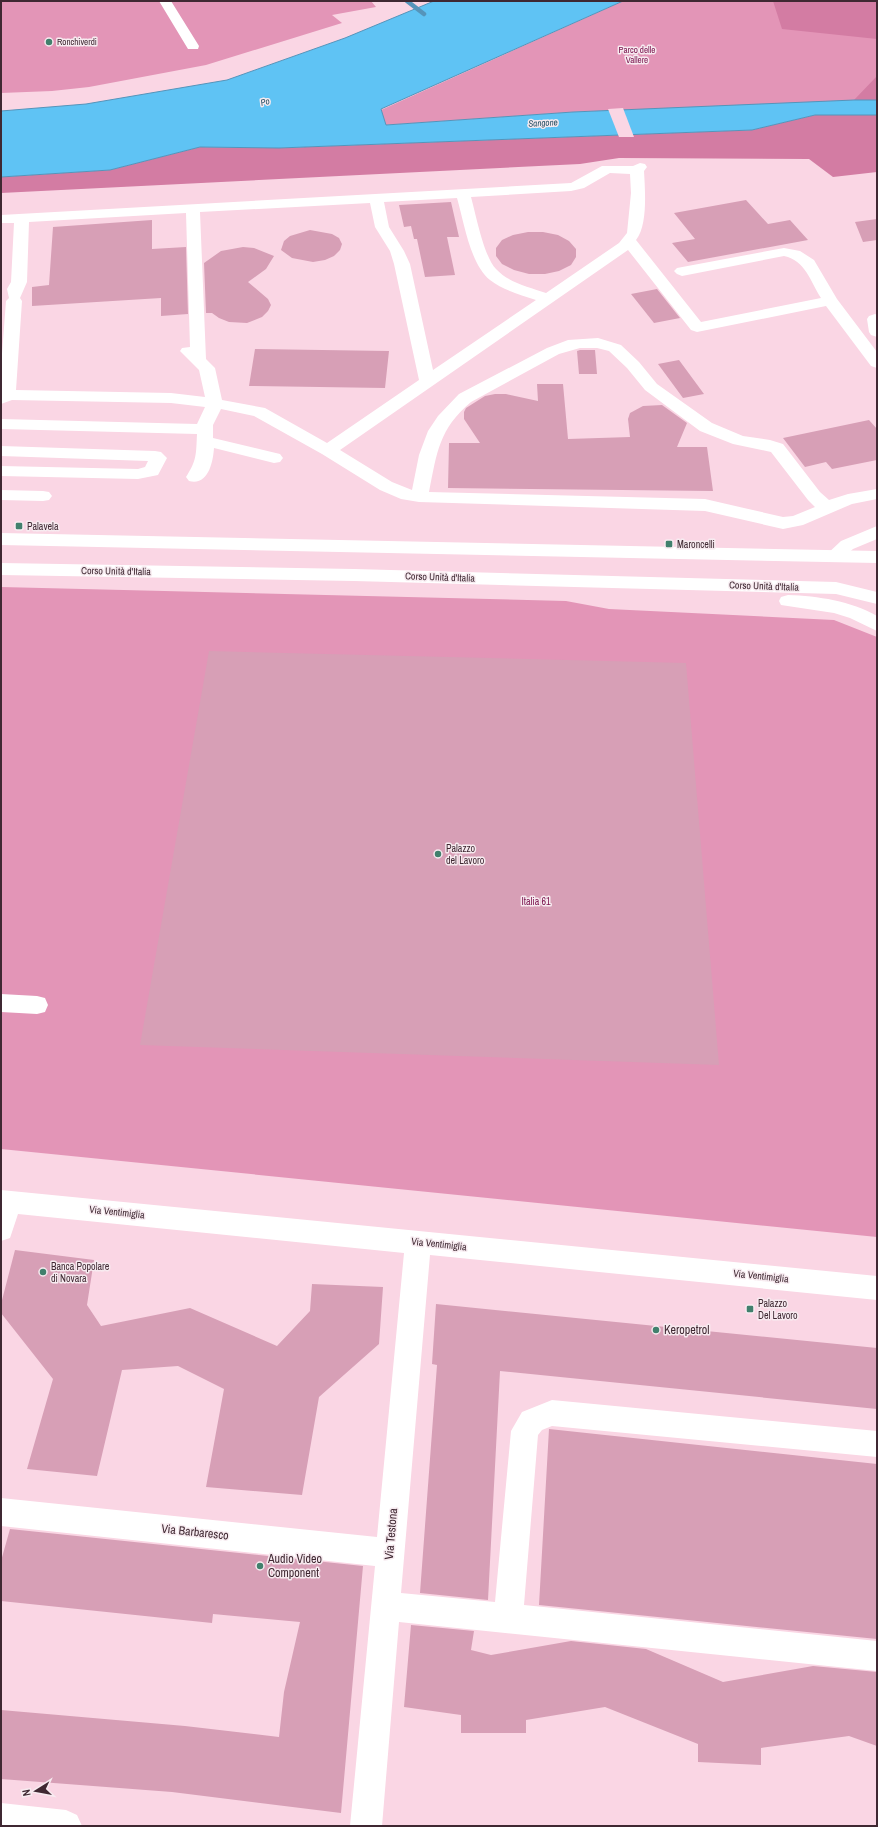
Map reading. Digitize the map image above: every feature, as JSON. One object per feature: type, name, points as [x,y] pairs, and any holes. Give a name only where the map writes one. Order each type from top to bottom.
[{"type":"main road","points":[[165,1],[193,46]]},
{"type":"main road","points":[[1,219],[571,187],[579,185],[607,169],[638,169],[638,193],[634,233],[624,246],[328,450]]},
{"type":"main road","points":[[463,193],[480,250],[489,272],[517,288],[549,298]]},
{"type":"main road","points":[[376,198],[382,228],[397,251],[402,264],[427,381]]},
{"type":"main road","points":[[192,208],[198,360]]},
{"type":"main road","points":[[22,217],[19,282],[15,289],[3,397],[171,398],[215,403],[259,412],[328,450],[386,486],[408,496],[705,504],[783,523],[797,521],[848,499],[877,494]]},
{"type":"main road","points":[[628,240],[697,327],[830,301]]},
{"type":"main road","points":[[682,271],[784,252],[795,254],[804,258],[811,265],[823,291],[877,363]]},
{"type":"main road","points":[[419,497],[426,454],[433,436],[443,419],[454,406],[465,398],[523,369],[553,351],[568,345],[598,343],[615,348],[633,365],[651,387],[706,427],[740,440],[770,445],[777,448],[814,496],[827,508]]},
{"type":"main road","points":[[184,347],[207,368],[215,403],[205,425],[205,451],[202,469],[195,477]]},
{"type":"main road","points":[[1,424],[205,435],[274,458]]},
{"type":"main road","points":[[1,451],[155,456],[158,458],[152,471],[138,474],[1,472]]},
{"type":"main road","points":[[1,495],[43,496]]},
{"type":"main road","points":[[834,556],[847,545],[877,532]]},
{"type":"main road","points":[[1,539],[877,557]]},
{"type":"main road","name":"Corso Unità d'Italia","points":[[1,569],[346,575],[836,588],[877,598]]},
{"type":"main road","points":[[593,581],[637,594],[810,602],[839,607],[877,624]]},
{"type":"main road","points":[[1,1003],[37,1005]]},
{"type":"main road","points":[[1,1230],[5,1202]]},
{"type":"main road","name":"Via Ventimiglia","points":[[5,1202],[877,1288]]},
{"type":"main road","name":"Via Testona","points":[[366,1826],[418,1242]]},
{"type":"main road","points":[[508,1618],[525,1431],[532,1421],[552,1413],[877,1444]]},
{"type":"main road","name":"Via Barbaresco","points":[[1,1512],[390,1553]]},
{"type":"main road","points":[[385,1606],[877,1656]]},
{"type":"main road","points":[[1,1819],[66,1826]]},
{"type":"green space","points":[[1,1],[371,1],[376,7],[332,15],[342,23],[206,65],[89,87],[52,91],[1,93]]},
{"type":"green space","name":"Parco delle Vallere","points":[[623,1],[877,1],[877,100],[573,112],[386,125],[381,110]]},
{"type":"green space","name":"Italia 61","points":[[1,587],[566,601],[609,609],[834,620],[877,637],[877,1237],[1,1149]]},
{"type":"shaded area","points":[[773,1],[877,1],[877,39],[782,29]]},
{"type":"shaded area","points":[[877,76],[877,100],[854,100]]},
{"type":"shaded area","points":[[815,115],[877,115],[877,172],[833,177],[809,159],[619,158],[580,164],[1,193],[1,177],[110,170],[200,147],[279,148],[752,130]]},
{"type":"water","points":[[434,1],[623,1],[381,109],[386,125],[573,112],[854,100],[877,100],[877,115],[815,115],[752,130],[279,148],[200,147],[110,170],[1,177],[1,111],[86,104],[227,80],[345,38]]},
{"type":"pier","points":[[623,108],[634,137],[619,137],[608,109]]},
{"type":"building","points":[[746,200],[768,224],[790,220],[808,240],[688,262],[672,243],[695,239],[674,213]]},
{"type":"building","points":[[451,202],[459,237],[447,237],[455,275],[425,277],[417,239],[414,239],[411,226],[404,227],[399,205]]},
{"type":"building","points":[[877,219],[877,240],[863,242],[855,222]]},
{"type":"building","points":[[152,220],[152,249],[186,247],[188,314],[161,316],[161,298],[32,306],[32,287],[49,285],[53,227]]},
{"type":"building","points":[[310,230],[332,234],[339,238],[342,244],[340,250],[334,256],[325,260],[313,262],[292,258],[281,250],[284,241],[290,236]]},
{"type":"building","points":[[528,232],[543,232],[558,235],[569,241],[576,249],[576,257],[571,265],[559,271],[545,274],[529,274],[514,270],[502,264],[496,256],[496,248],[502,240],[513,235]]},
{"type":"building","points":[[243,247],[254,248],[274,256],[266,269],[248,282],[268,299],[271,305],[262,317],[247,323],[229,322],[212,313],[206,313],[204,263],[221,251]]},
{"type":"building","points":[[657,289],[680,318],[654,323],[631,294]]},
{"type":"building","points":[[255,349],[389,351],[385,388],[249,386]]},
{"type":"building","points":[[595,350],[597,374],[579,374],[577,351]]},
{"type":"building","points":[[679,360],[704,394],[683,398],[658,364]]},
{"type":"building","points":[[537,384],[563,384],[568,439],[630,437],[628,419],[630,413],[643,406],[662,405],[687,423],[677,447],[707,447],[713,491],[448,488],[449,443],[480,443],[464,419],[464,412],[466,408],[485,396],[495,394],[506,394],[538,401]]},
{"type":"building","points":[[869,420],[877,429],[877,460],[832,469],[826,462],[805,467],[783,438]]},
{"type":"building","name":"Palazzo del Lavoro","points":[[209,651],[686,663],[719,1065],[140,1045]]},
{"type":"building","points":[[15,1250],[94,1260],[87,1305],[101,1326],[190,1308],[277,1346],[310,1311],[312,1284],[383,1287],[379,1344],[319,1397],[302,1495],[206,1487],[224,1389],[178,1366],[122,1370],[97,1476],[27,1469],[53,1379],[1,1313],[1,1304]]},
{"type":"building","points":[[436,1304],[877,1348],[877,1409],[500,1371],[488,1600],[420,1593],[437,1365],[432,1364]]},
{"type":"building","points":[[549,1429],[877,1464],[877,1639],[539,1605]]},
{"type":"building","points":[[10,1529],[363,1566],[341,1813],[172,1792],[1,1779],[1,1710],[185,1726],[279,1737],[284,1692],[300,1622],[213,1614],[212,1623],[1,1601],[1,1561]]},
{"type":"building","points":[[411,1625],[474,1631],[471,1650],[491,1655],[571,1641],[646,1649],[723,1682],[813,1666],[877,1672],[877,1746],[849,1736],[761,1748],[761,1765],[698,1762],[698,1744],[605,1707],[526,1720],[526,1733],[461,1733],[461,1715],[404,1707]]},
{"type":"waterway","points":[[407,1],[424,14]]},
{"type":"place","name":"Ronchiverdi","points":[[49,42]]},
{"type":"place","name":"Palavela","points":[[19,526]]},
{"type":"place","name":"Maroncelli","points":[[669,544]]},
{"type":"place","name":"Palazzo del Lavoro","points":[[438,854]]},
{"type":"place","name":"Banca Popolare di Novara","points":[[43,1272]]},
{"type":"place","name":"Palazzo Del Lavoro","points":[[750,1309]]},
{"type":"place","name":"Keropetrol","points":[[656,1330]]},
{"type":"place","name":"Audio Video Component","points":[[260,1566]]},
{"type":"water label","name":"Po","points":[[265,102]]},
{"type":"water label","name":"Sangone","points":[[543,123]]}]
